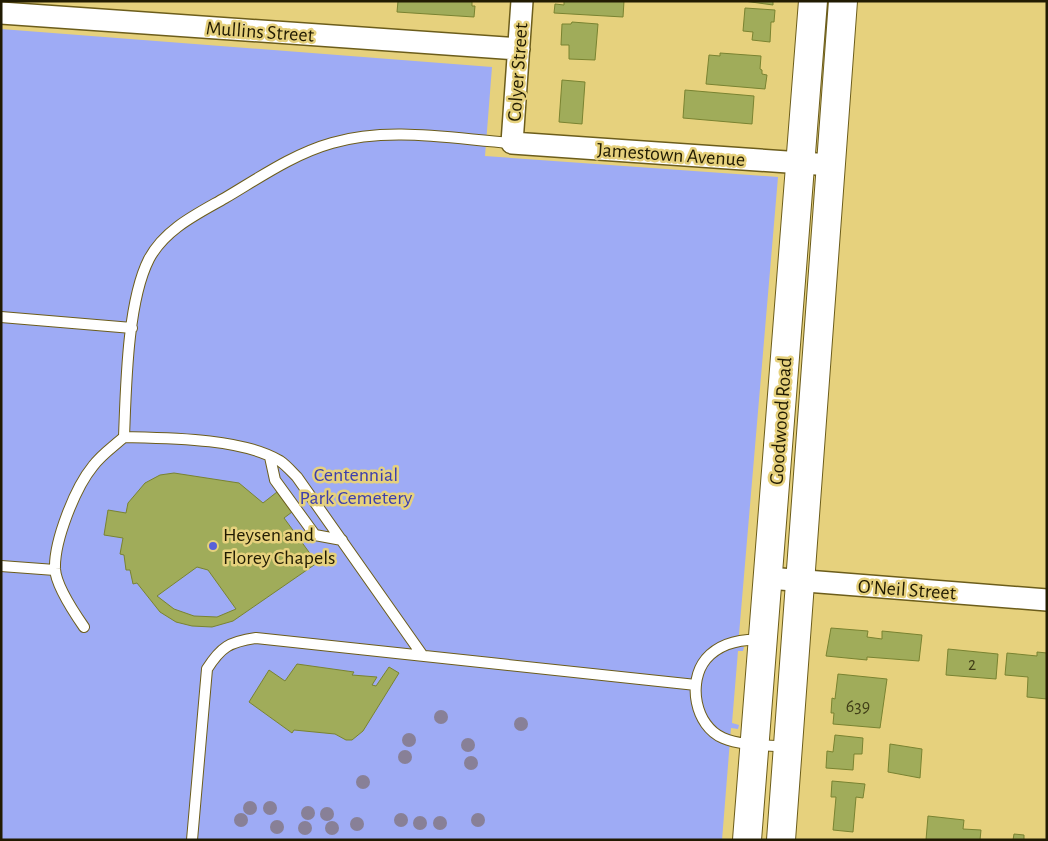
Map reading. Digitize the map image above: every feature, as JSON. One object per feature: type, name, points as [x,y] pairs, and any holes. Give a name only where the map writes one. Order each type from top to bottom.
[{"type":"main road","name":"Goodwood Road","points":[[747,840],[813,1]]},
{"type":"main road","name":"Goodwood Road","points":[[781,840],[802,580],[843,1]]},
{"type":"street","name":"Colyer Street","points":[[512,143],[522,1]]},
{"type":"street","name":"Mullins Street","points":[[1,12],[518,49]]},
{"type":"street","name":"Jamestown Avenue","points":[[512,143],[831,165]]},
{"type":"street","name":"O'Neil Street","points":[[768,578],[1047,600]]},
{"type":"lane","points":[[84,627],[74,614],[55,570],[63,527],[76,494],[93,466],[124,437],[132,328],[139,287],[149,260],[160,242],[186,221],[303,154],[332,143],[366,136],[396,135],[512,143]]},
{"type":"lane","points":[[1,317],[132,328]]},
{"type":"lane","points":[[124,437],[177,438],[226,445],[270,457],[280,462],[298,477],[423,656]]},
{"type":"lane","points":[[270,457],[275,480],[315,535],[342,540]]},
{"type":"lane","points":[[1,566],[55,570]]},
{"type":"lane","points":[[192,840],[207,669],[218,651],[232,644],[256,638],[696,685]]},
{"type":"lane","points":[[763,640],[744,639],[717,650],[706,659],[699,672],[696,685],[697,706],[710,730],[722,738],[754,744],[788,747]]},
{"type":"green space","name":"Centennial Park Cemetery","points":[[1,29],[492,67],[485,156],[778,177],[738,646],[744,647],[743,651],[738,651],[732,723],[739,725],[738,729],[731,728],[722,840],[1,840]]},
{"type":"building","points":[[398,1],[472,1],[472,6],[475,6],[474,17],[397,12]]},
{"type":"building","points":[[564,1],[624,1],[623,17],[554,13],[555,4],[564,5]]},
{"type":"building","points":[[744,1],[773,1],[773,5]]},
{"type":"building","points":[[745,8],[775,10],[774,22],[771,22],[770,42],[752,40],[753,32],[743,31]]},
{"type":"building","points":[[572,22],[598,24],[595,60],[569,59],[569,45],[561,45],[562,24],[571,24]]},
{"type":"building","points":[[720,53],[761,56],[760,69],[762,74],[767,75],[765,89],[706,84],[709,55],[720,56]]},
{"type":"building","points":[[562,80],[585,82],[582,124],[559,122]]},
{"type":"building","points":[[685,90],[754,96],[752,124],[683,118]]},
{"type":"building","name":"Heysen and Florey Chapels","points":[[174,473],[239,483],[263,503],[277,492],[292,512],[284,518],[317,563],[233,621],[212,627],[192,626],[176,622],[160,612],[137,583],[133,584],[130,570],[126,570],[124,555],[120,554],[123,538],[104,535],[108,510],[126,513],[128,503],[145,483],[160,475]],"holes":[[[197,567],[208,570],[236,609],[217,617],[194,616],[174,609],[157,596]]]},
{"type":"building","points":[[831,628],[868,631],[867,637],[882,639],[882,631],[922,635],[919,661],[867,657],[867,660],[826,656]]},
{"type":"building","points":[[948,649],[998,654],[996,679],[946,675]]},
{"type":"building","points":[[1037,652],[1047,653],[1047,699],[1027,697],[1028,677],[1005,675],[1007,653],[1037,656]]},
{"type":"building","points":[[297,664],[354,672],[352,675],[377,677],[372,685],[376,686],[389,667],[399,673],[363,731],[352,740],[346,740],[335,734],[294,730],[292,733],[249,702],[269,670],[285,681]]},
{"type":"building","points":[[838,674],[887,679],[880,728],[833,724],[834,713],[831,713],[832,698],[835,699]]},
{"type":"building","points":[[835,735],[863,738],[862,754],[854,754],[853,770],[826,768],[827,751],[833,752]]},
{"type":"building","points":[[890,744],[922,749],[920,778],[888,772]]},
{"type":"building","points":[[832,781],[865,784],[863,798],[856,797],[853,832],[833,830],[836,797],[831,797]]},
{"type":"building","points":[[928,816],[964,820],[963,829],[981,830],[980,840],[926,840]]},
{"type":"building","points":[[1014,834],[1024,835],[1024,840],[1013,840]]},
{"type":"place","name":"Heysen and Florey Chapels","points":[[213,546]]}]
